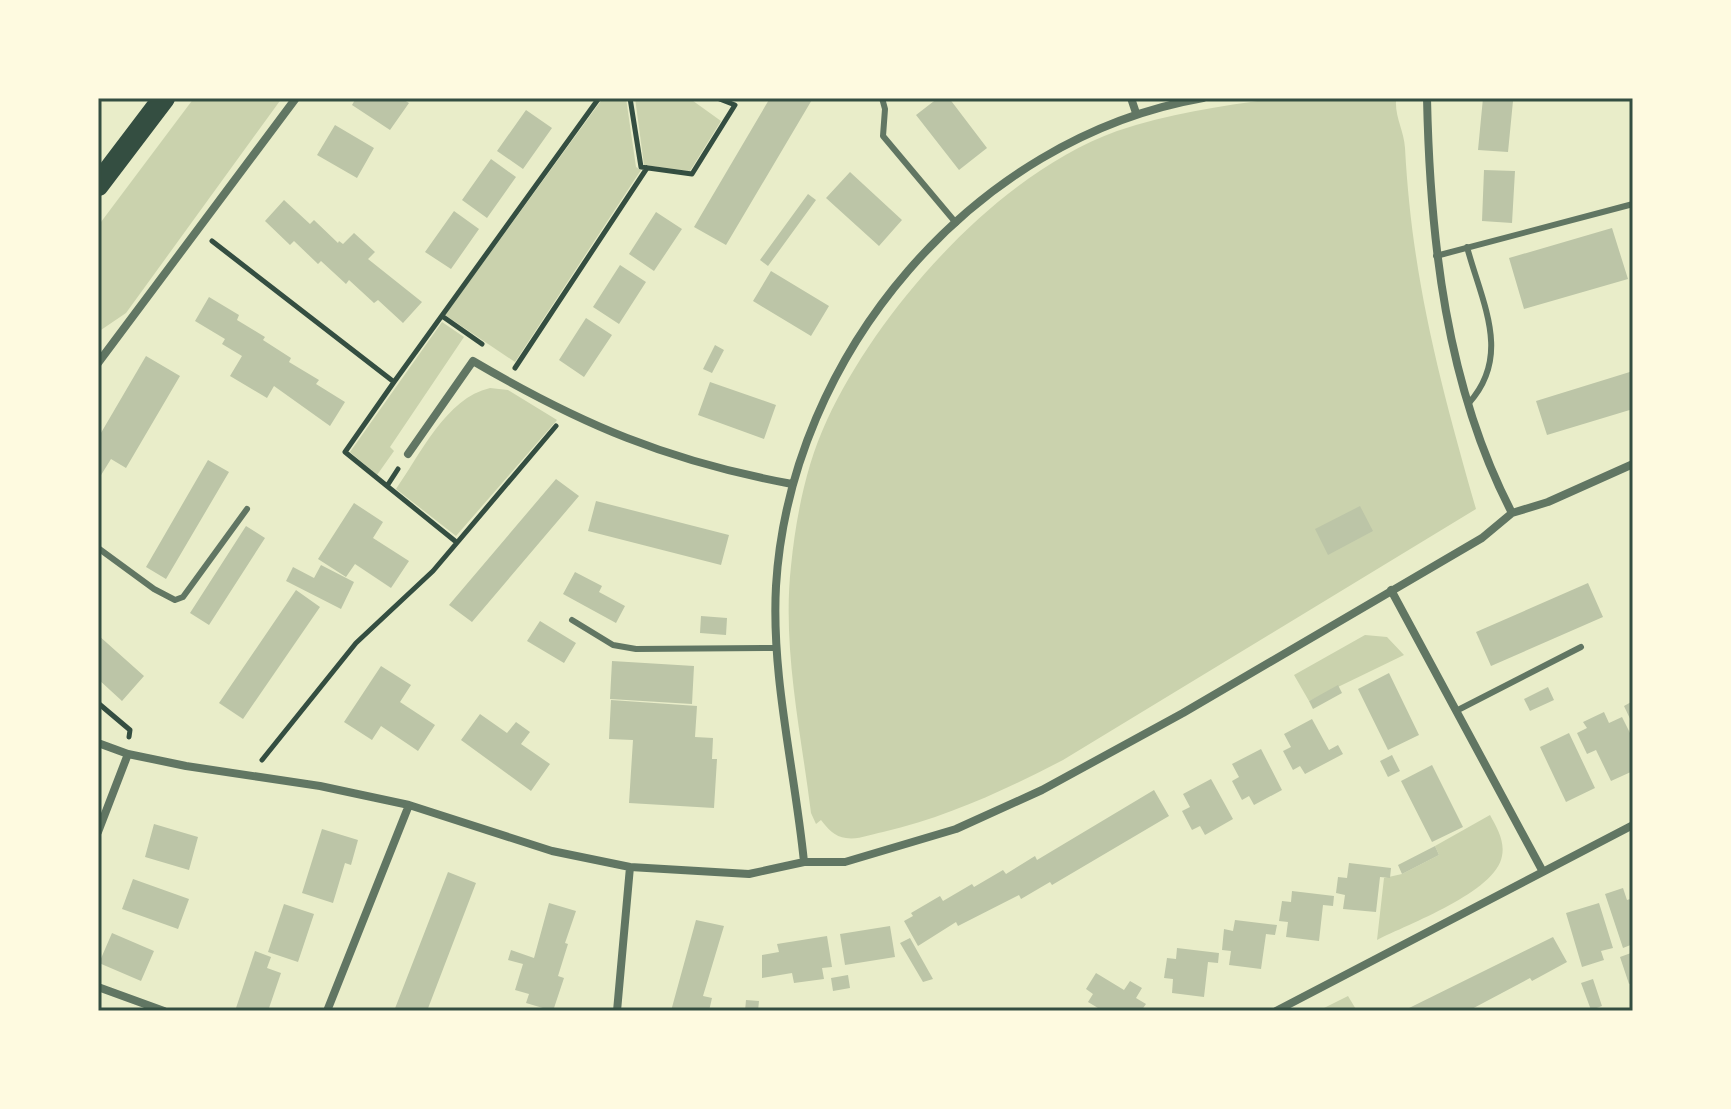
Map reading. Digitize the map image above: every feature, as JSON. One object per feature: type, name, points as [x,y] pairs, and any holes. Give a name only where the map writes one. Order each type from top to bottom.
[{"type":"highway","points":[[98,185],[164,98]]},
{"type":"street","points":[[98,363],[296,98]]},
{"type":"street","points":[[1131,98],[1136,113]]},
{"type":"street","points":[[804,862],[776,648],[779,553],[792,484],[813,424],[847,354],[896,287],[956,223],[1037,159],[1107,123],[1203,98]]},
{"type":"street","points":[[1427,98],[1436,256],[1469,403],[1494,477],[1512,513]]},
{"type":"street","points":[[408,454],[473,361],[589,425],[684,459],[792,484]]},
{"type":"street","points":[[98,743],[128,754],[320,786],[409,805],[552,851],[630,867],[749,874],[804,862],[845,862],[875,855],[1001,810],[1183,713],[1482,538],[1512,513],[1548,502],[1633,464]]},
{"type":"street","points":[[1391,590],[1542,870]]},
{"type":"street","points":[[98,832],[128,754]]},
{"type":"street","points":[[327,1011],[409,805]]},
{"type":"street","points":[[1276,1011],[1633,825]]},
{"type":"street","points":[[617,1011],[630,867]]},
{"type":"street","points":[[98,987],[163,1011]]},
{"type":"lane","points":[[882,98],[885,109],[883,136],[956,223]]},
{"type":"lane","points":[[1436,256],[1633,204]]},
{"type":"lane","points":[[1467,247],[1492,340],[1492,365],[1483,387],[1469,403]]},
{"type":"lane","points":[[98,548],[154,589],[175,600],[183,597],[247,509]]},
{"type":"lane","points":[[572,620],[613,645],[636,649],[776,648]]},
{"type":"lane","points":[[1456,711],[1581,647]]},
{"type":"path","points":[[455,541],[345,452],[599,98]]},
{"type":"path","points":[[630,98],[641,167],[692,174],[735,105],[717,98]]},
{"type":"path","points":[[507,381],[647,168]]},
{"type":"path","points":[[198,231],[394,382]]},
{"type":"path","points":[[249,776],[250,760],[261,761],[356,643],[412,592],[548,438],[565,412]]},
{"type":"path","points":[[387,486],[408,454]]},
{"type":"path","points":[[98,703],[130,730],[128,754]]},
{"type":"green space","points":[[194,98],[282,98],[126,313],[98,332],[98,226]]},
{"type":"green space","points":[[603,98],[626,98],[636,167],[641,170],[515,362],[445,315]]},
{"type":"green space","points":[[635,98],[689,98],[721,121],[690,171],[644,165]]},
{"type":"green space","points":[[1277,98],[1396,101],[1404,142],[1421,287],[1476,509],[1063,760],[1019,782],[930,819],[860,838],[838,836],[821,820],[816,824],[811,813],[791,659],[791,566],[799,510],[813,455],[850,377],[910,290],[987,211],[1029,178],[1073,151],[1117,131],[1177,115]]},
{"type":"green space","points":[[442,322],[464,337],[390,447],[394,451],[377,475],[350,452]]},
{"type":"green space","points":[[490,388],[508,390],[557,420],[456,536],[396,489],[447,415],[474,394]]},
{"type":"green space","points":[[1365,635],[1387,637],[1404,655],[1309,701],[1294,675]]},
{"type":"green space","points":[[1490,815],[1502,845],[1502,856],[1496,869],[1484,882],[1449,906],[1377,940],[1384,878],[1402,874],[1439,855],[1435,846]]},
{"type":"green space","points":[[1348,996],[1357,1011],[1318,1011]]},
{"type":"building","points":[[356,98],[401,98],[409,103],[390,130],[352,105]]},
{"type":"building","points":[[770,98],[813,98],[726,245],[694,227]]},
{"type":"building","points":[[938,98],[949,98],[987,148],[959,170],[916,115]]},
{"type":"building","points":[[1483,98],[1513,101],[1508,152],[1478,150]]},
{"type":"building","points":[[526,110],[552,128],[523,169],[497,151]]},
{"type":"building","points":[[335,125],[374,148],[357,178],[317,155]]},
{"type":"building","points":[[491,159],[516,177],[487,218],[462,200]]},
{"type":"building","points":[[1484,170],[1515,171],[1512,223],[1482,221]]},
{"type":"building","points":[[850,172],[902,220],[879,246],[826,198]]},
{"type":"building","points":[[808,194],[816,200],[768,266],[760,260]]},
{"type":"building","points":[[284,200],[310,224],[314,220],[338,243],[343,244],[354,233],[375,252],[368,259],[422,302],[403,323],[378,300],[374,303],[349,280],[346,284],[321,261],[318,264],[294,241],[290,245],[265,221]]},
{"type":"building","points":[[454,211],[479,229],[451,269],[425,252]]},
{"type":"building","points":[[656,212],[682,229],[654,271],[629,254]]},
{"type":"building","points":[[1612,228],[1628,279],[1524,309],[1509,258]]},
{"type":"building","points":[[620,265],[646,282],[619,324],[593,307]]},
{"type":"building","points":[[771,271],[829,306],[811,336],[753,301]]},
{"type":"building","points":[[209,297],[239,315],[237,320],[265,337],[263,340],[291,358],[289,362],[319,380],[316,384],[345,402],[330,426],[274,386],[267,398],[230,376],[242,356],[222,344],[225,339],[195,321]]},
{"type":"building","points":[[586,318],[612,335],[584,377],[559,360]]},
{"type":"building","points":[[715,345],[724,350],[712,373],[703,369]]},
{"type":"building","points":[[146,356],[180,376],[126,468],[111,459],[98,480],[98,438]]},
{"type":"building","points":[[1633,371],[1633,409],[1547,435],[1536,401]]},
{"type":"building","points":[[710,382],[776,405],[764,439],[698,415]]},
{"type":"building","points":[[208,460],[229,472],[166,579],[146,567]]},
{"type":"building","points":[[556,479],[579,496],[472,622],[449,605]]},
{"type":"building","points":[[596,501],[729,535],[721,565],[588,531]]},
{"type":"building","points":[[354,503],[383,522],[373,538],[409,561],[391,588],[355,564],[346,577],[318,559]]},
{"type":"building","points":[[1360,506],[1373,531],[1328,555],[1315,529]]},
{"type":"building","points":[[246,526],[265,538],[209,625],[190,613]]},
{"type":"building","points":[[321,565],[354,582],[341,609],[286,581],[293,567],[314,578]]},
{"type":"building","points":[[575,572],[602,586],[599,592],[625,606],[616,623],[563,594]]},
{"type":"building","points":[[1588,583],[1603,617],[1491,666],[1476,632]]},
{"type":"building","points":[[296,590],[320,607],[243,719],[219,703]]},
{"type":"building","points":[[701,616],[727,618],[726,635],[700,633]]},
{"type":"building","points":[[540,621],[576,643],[564,663],[527,641]]},
{"type":"building","points":[[98,635],[144,676],[122,701],[98,679]]},
{"type":"building","points":[[612,661],[694,666],[692,704],[610,699]]},
{"type":"building","points":[[381,666],[411,685],[400,702],[435,725],[418,751],[381,726],[372,740],[344,722]]},
{"type":"building","points":[[1389,673],[1419,735],[1388,750],[1358,689]]},
{"type":"building","points":[[1338,685],[1342,693],[1313,709],[1309,701]]},
{"type":"building","points":[[1548,687],[1554,700],[1530,711],[1524,699]]},
{"type":"building","points":[[611,700],[697,706],[695,737],[713,738],[712,759],[717,759],[714,808],[629,803],[633,740],[609,739]]},
{"type":"building","points":[[1633,701],[1633,725],[1624,706]]},
{"type":"building","points":[[1604,712],[1609,723],[1622,717],[1633,739],[1633,771],[1611,781],[1596,750],[1587,754],[1577,733],[1587,728],[1583,722]]},
{"type":"building","points":[[480,714],[507,733],[516,722],[530,732],[521,744],[550,764],[531,791],[461,740]]},
{"type":"building","points":[[1312,719],[1329,750],[1338,745],[1343,754],[1305,774],[1300,766],[1293,770],[1283,751],[1291,747],[1284,734]]},
{"type":"building","points":[[1569,733],[1595,788],[1566,802],[1540,747]]},
{"type":"building","points":[[1261,749],[1282,790],[1254,805],[1249,796],[1242,800],[1232,781],[1239,777],[1232,764]]},
{"type":"building","points":[[1392,755],[1400,771],[1388,777],[1380,761]]},
{"type":"building","points":[[1432,765],[1463,827],[1432,842],[1401,781]]},
{"type":"building","points":[[1211,779],[1233,819],[1205,835],[1200,826],[1192,830],[1182,811],[1190,807],[1183,794]]},
{"type":"building","points":[[1154,790],[1169,816],[1052,885],[1050,882],[1021,899],[1019,895],[958,926],[956,922],[918,946],[904,921],[913,916],[911,913],[940,896],[943,901],[972,884],[974,887],[1003,870],[1006,874],[1035,856],[1037,860]]},
{"type":"building","points":[[154,824],[198,837],[189,870],[145,857]]},
{"type":"building","points":[[322,829],[358,840],[351,865],[345,863],[333,903],[302,893]]},
{"type":"building","points":[[1435,846],[1439,855],[1402,874],[1398,865]]},
{"type":"building","points":[[1349,863],[1391,868],[1390,878],[1380,877],[1376,912],[1343,909],[1345,895],[1336,893],[1338,877],[1347,878]]},
{"type":"building","points":[[448,872],[476,883],[427,1011],[394,1011]]},
{"type":"building","points":[[133,879],[189,899],[178,929],[122,909]]},
{"type":"building","points":[[1623,888],[1627,900],[1633,898],[1633,944],[1623,948],[1605,894]]},
{"type":"building","points":[[1292,891],[1334,896],[1333,906],[1323,905],[1319,941],[1286,937],[1288,922],[1279,921],[1282,901],[1291,902]]},
{"type":"building","points":[[549,903],[576,911],[565,943],[568,944],[558,976],[564,978],[553,1011],[526,1003],[529,994],[515,990],[523,964],[508,960],[511,950],[534,958]]},
{"type":"building","points":[[1599,903],[1613,948],[1601,951],[1604,960],[1582,967],[1566,913]]},
{"type":"building","points":[[284,904],[314,914],[298,962],[268,952]]},
{"type":"building","points":[[696,920],[724,926],[703,996],[712,998],[709,1011],[671,1011]]},
{"type":"building","points":[[1235,920],[1277,925],[1275,935],[1266,934],[1261,969],[1229,965],[1231,951],[1222,950],[1224,929],[1233,931]]},
{"type":"building","points":[[890,926],[895,957],[845,965],[840,934]]},
{"type":"building","points":[[112,933],[154,951],[141,981],[99,963]]},
{"type":"building","points":[[827,936],[832,967],[822,968],[824,979],[794,983],[792,973],[762,978],[762,955],[779,952],[777,944]]},
{"type":"building","points":[[1553,937],[1567,962],[1532,981],[1530,978],[1468,1011],[1403,1011]]},
{"type":"building","points":[[910,938],[933,979],[923,982],[900,943]]},
{"type":"building","points":[[1177,948],[1219,953],[1218,963],[1208,962],[1204,997],[1172,993],[1173,979],[1164,978],[1167,958],[1176,959]]},
{"type":"building","points":[[255,951],[271,957],[267,968],[281,973],[268,1011],[235,1011]]},
{"type":"building","points":[[1631,953],[1633,982],[1629,984],[1620,957]]},
{"type":"building","points":[[1096,973],[1124,990],[1130,981],[1142,988],[1136,998],[1146,1004],[1141,1011],[1103,1011],[1088,1002],[1093,994],[1086,989]]},
{"type":"building","points":[[848,975],[850,988],[833,991],[831,978]]},
{"type":"building","points":[[1593,979],[1602,1006],[1591,1010],[1581,983]]},
{"type":"building","points":[[746,1000],[759,1001],[758,1011],[745,1011]]}]
